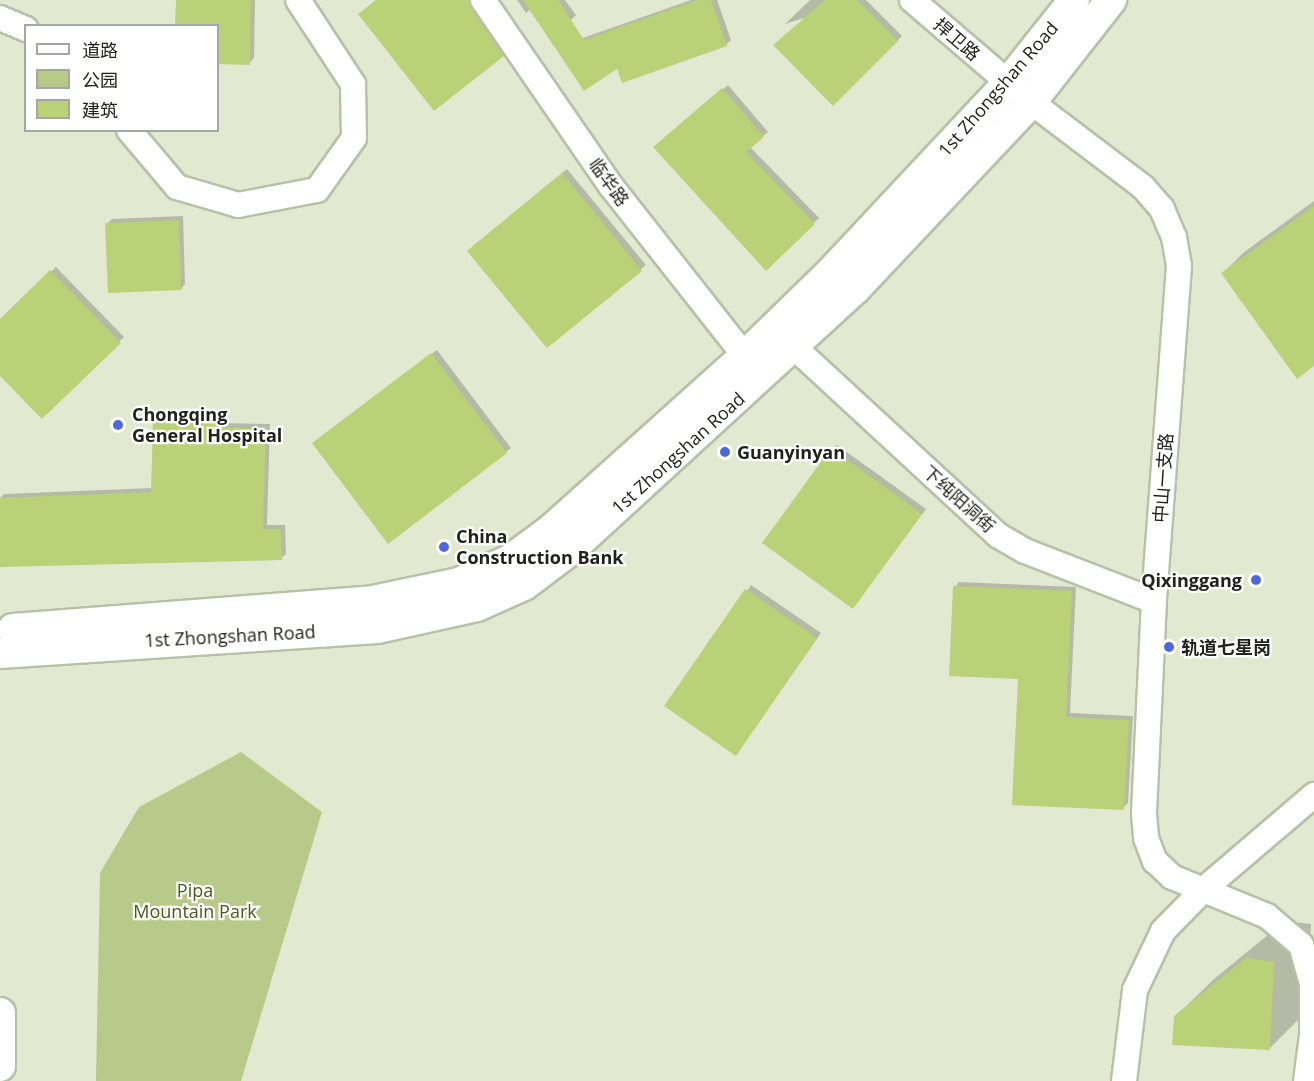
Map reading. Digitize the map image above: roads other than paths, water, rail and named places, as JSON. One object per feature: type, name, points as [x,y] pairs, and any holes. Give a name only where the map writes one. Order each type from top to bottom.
[{"type":"main road","name":"1st Zhongshan Road","points":[[0,631],[373,601],[459,583],[510,560],[551,530],[745,357],[833,270],[1008,83],[1074,0]]},
{"type":"main road","name":"1st Zhongshan Road","points":[[0,653],[377,628],[477,606],[524,585],[570,551],[795,348],[1031,102],[1111,0]]},
{"type":"main road","points":[[0,1013],[0,1066]]},
{"type":"street","points":[[131,132],[177,187],[238,206],[317,190],[354,138],[353,84],[298,0]]},
{"type":"street","name":"临华路","points":[[483,0],[610,186],[745,357]]},
{"type":"street","name":"捍卫路","points":[[912,0],[1031,102]]},
{"type":"street","points":[[0,18],[24,28]]},
{"type":"street","name":"中山一支路","points":[[1031,102],[1143,187],[1162,209],[1174,237],[1179,266],[1154,601],[1144,814],[1146,838],[1155,861],[1172,877],[1204,888],[1267,916],[1301,945],[1312,984],[1312,1035],[1306,1081]]},
{"type":"street","name":"下纯阳洞街","points":[[795,348],[999,536],[1024,551],[1154,601]]},
{"type":"street","points":[[1124,1081],[1135,990],[1147,957],[1163,932],[1204,888],[1314,795]]},
{"type":"place","name":"Chongqing General Hospital","points":[[118,425]]},
{"type":"place","name":"Guanyinyan","points":[[725,452]]},
{"type":"place","name":"China Construction Bank","points":[[444,547]]},
{"type":"place","name":"Qixinggang","points":[[1256,580]]},
{"type":"place","name":"轨道七星岗","points":[[1169,647]]},
{"type":"park label","name":"Pipa Mountain Park","points":[[195,901]]}]
